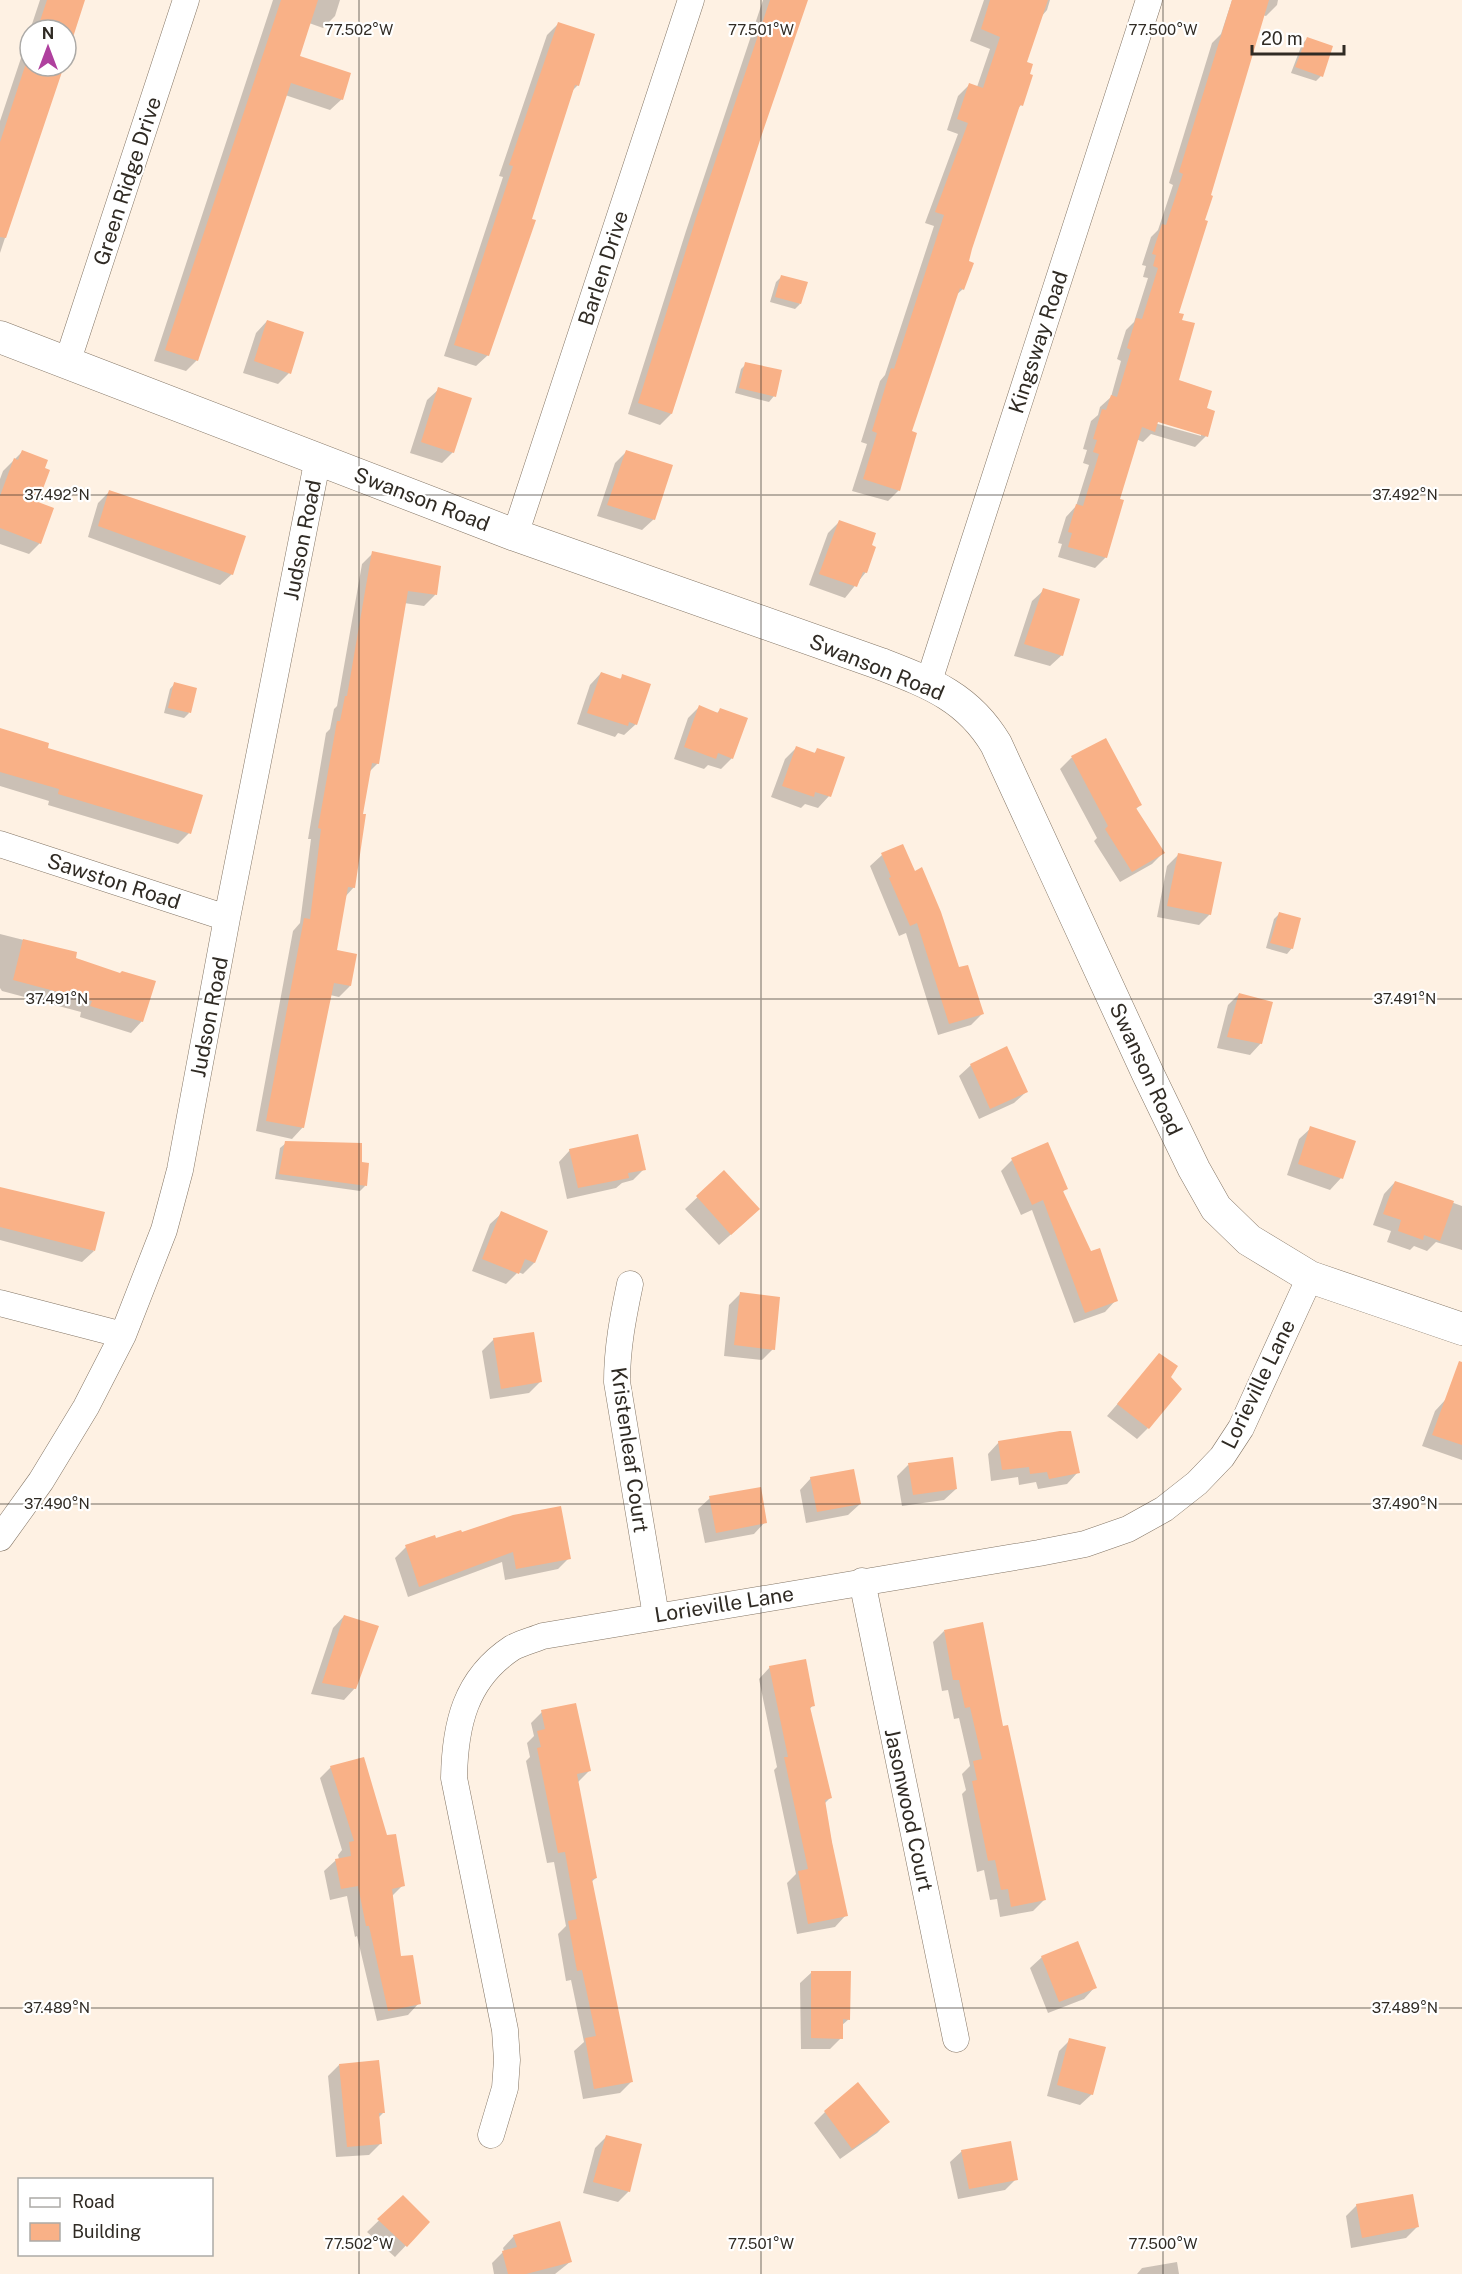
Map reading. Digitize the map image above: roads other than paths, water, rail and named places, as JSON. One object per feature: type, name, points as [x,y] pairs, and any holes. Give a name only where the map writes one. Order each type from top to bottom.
[{"type":"street","name":"Green Ridge Drive","points":[[67,363],[186,0]]},
{"type":"street","name":"Barlen Drive","points":[[515,536],[691,0]]},
{"type":"street","name":"Kingsway Road","points":[[928,684],[1149,0]]},
{"type":"street","name":"Swanson Road","points":[[0,337],[515,536],[870,660],[928,684],[950,696],[970,710],[985,726],[996,744],[1148,1074],[1197,1176],[1216,1208],[1249,1240],[1310,1276],[1462,1329]]},
{"type":"street","name":"Judson Road","points":[[0,1538],[41,1481],[80,1416],[123,1335],[164,1230],[180,1170],[227,918],[318,458]]},
{"type":"street","name":"Sawston Road","points":[[0,843],[227,918]]},
{"type":"street","name":"Lorieville Lane","points":[[491,2135],[505,2088],[507,2061],[505,2030],[454,1779],[454,1745],[460,1715],[473,1688],[493,1664],[514,1647],[543,1636],[1085,1544],[1128,1529],[1164,1509],[1197,1483],[1222,1457],[1241,1428],[1310,1276]]},
{"type":"street","name":"Kristenleaf Court","points":[[630,1284],[620,1333],[617,1382],[656,1616]]},
{"type":"street","points":[[0,1303],[123,1335]]},
{"type":"street","name":"Jasonwood Court","points":[[862,1581],[956,2039]]}]
